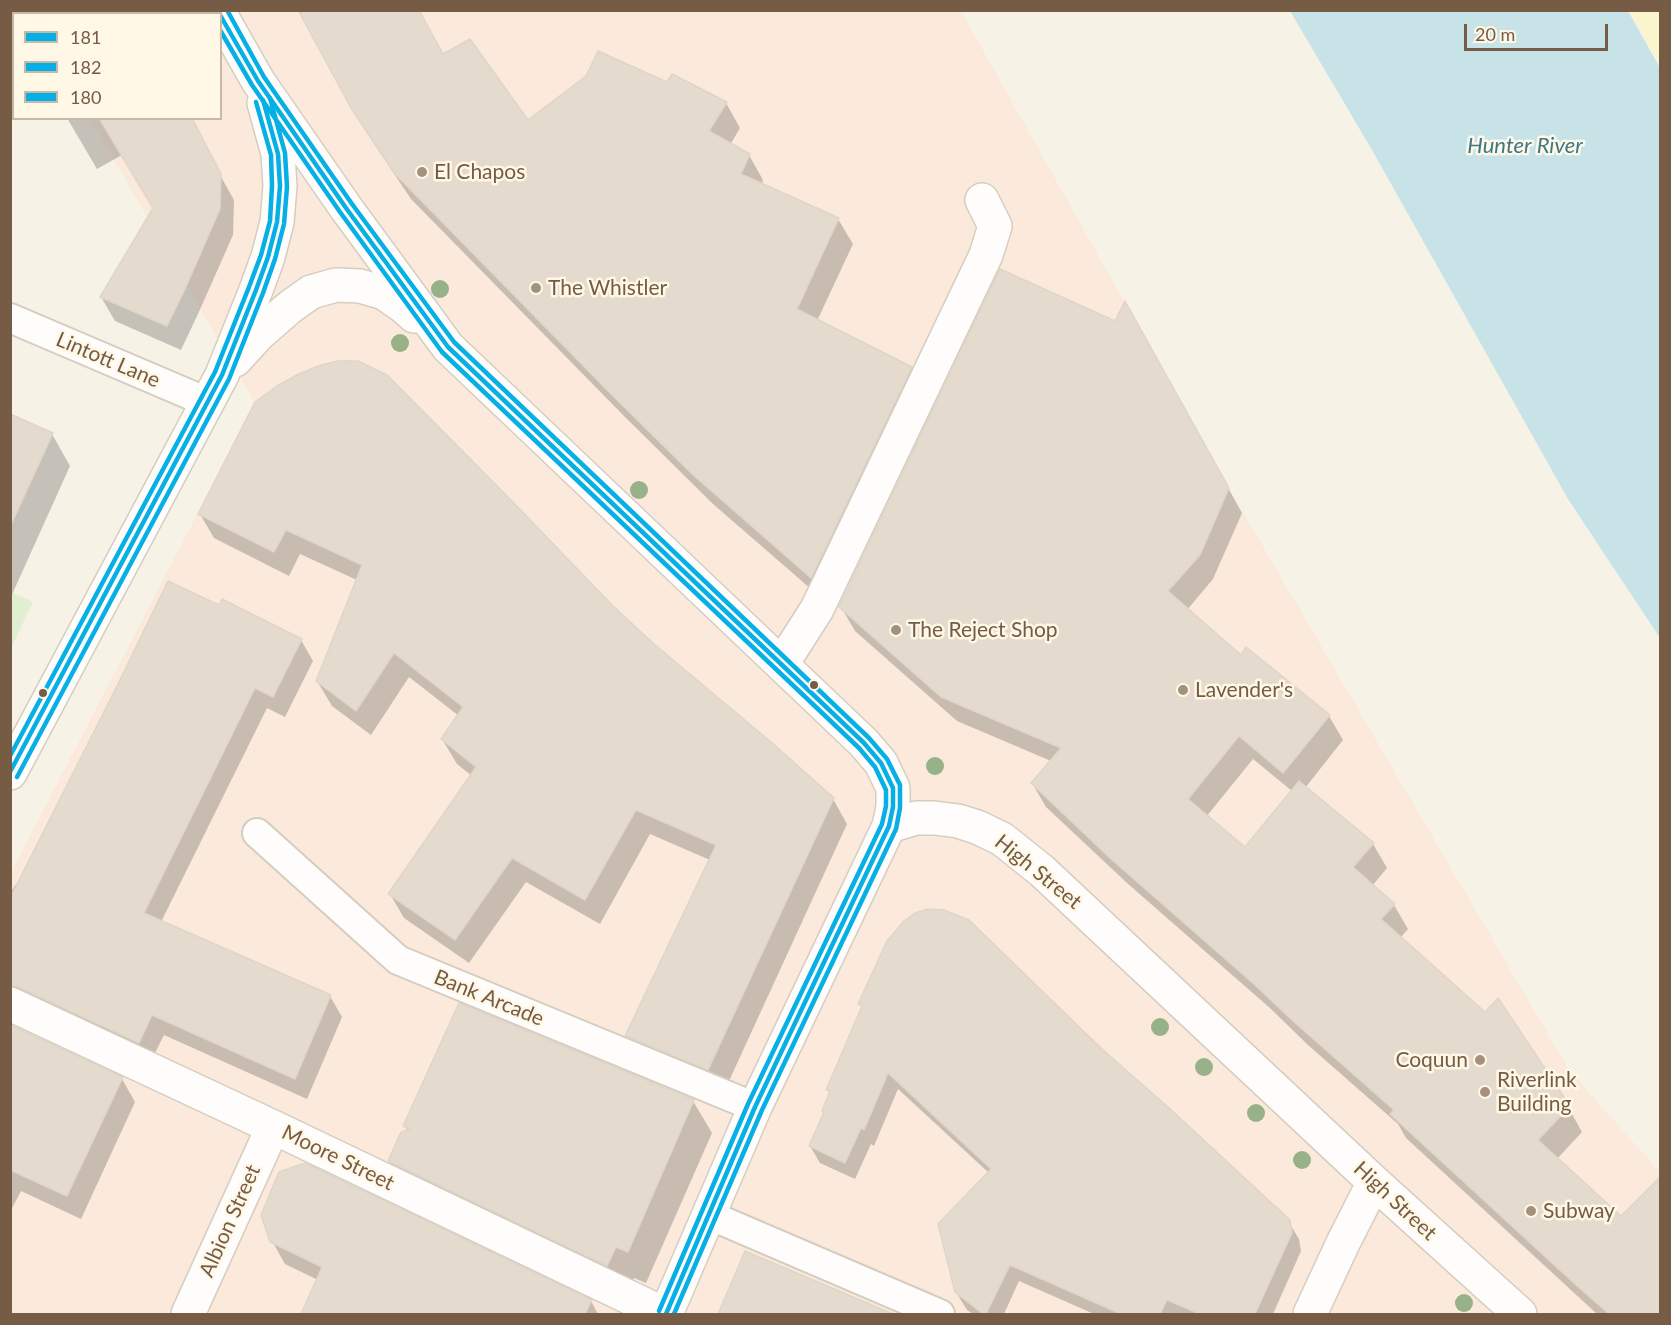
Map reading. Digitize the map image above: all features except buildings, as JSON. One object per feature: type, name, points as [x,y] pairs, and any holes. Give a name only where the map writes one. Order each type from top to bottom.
[{"type":"street","points":[[222,16],[258,81],[346,208],[448,347]]},
{"type":"street","points":[[10,773],[214,389],[268,257],[277,222],[280,186],[278,154],[258,81]]},
{"type":"street","points":[[782,664],[817,609],[986,255],[995,226],[982,200]]},
{"type":"street","points":[[214,389],[259,334],[311,292],[336,285],[360,286],[384,293],[404,307],[448,347],[864,743],[880,763],[893,788],[893,807],[889,826],[755,1107],[665,1314]]},
{"type":"street","name":"High Street","points":[[889,826],[916,818],[934,818],[977,827],[1002,839],[1041,870],[1374,1182],[1520,1314]]},
{"type":"street","name":"Moore Street","points":[[10,1004],[665,1314]]},
{"type":"street","name":"Albion Street","points":[[188,1314],[273,1127]]},
{"type":"street","points":[[1310,1314],[1374,1182]]},
{"type":"lane","name":"Lintott Lane","points":[[10,318],[214,389]]},
{"type":"lane","name":"Bank Arcade","points":[[257,833],[398,960],[755,1107]]},
{"type":"lane","points":[[709,1215],[940,1314]]},
{"type":"shaded area","points":[[961,11],[1229,488],[1569,1070],[1660,1172],[1660,1314],[11,1314],[10,874],[255,403],[91,120],[222,120],[222,12],[28,12]]},
{"type":"green space","points":[[11,592],[33,602],[11,648]]},
{"type":"sand","points":[[1630,11],[1660,11],[1660,64]]},
{"type":"water","name":"Hunter River","points":[[1290,11],[1628,11],[1660,68],[1660,638],[1568,499],[1372,150]]},
{"type":"transit line","name":"180","points":[[227,10],[264,77],[352,204],[454,342],[869,738],[887,759],[900,785],[900,808],[896,829],[762,1110],[674,1314]]},
{"type":"transit line","name":"181","points":[[222,18],[258,81],[346,208],[448,347],[864,743],[881,763],[893,788],[893,807],[889,826],[755,1107],[666,1314]]},
{"type":"transit line","name":"182","points":[[222,33],[252,85],[340,212],[442,352],[859,748],[875,767],[886,790],[886,806],[882,824],[748,1104],[659,1311]]},
{"type":"transit line","name":"182","points":[[17,777],[229,379],[263,293],[284,224],[287,187],[285,153],[270,98]]},
{"type":"transit line","name":"181","points":[[10,772],[222,375],[256,290],[277,222],[280,186],[278,154],[263,100]]},
{"type":"transit line","name":"180","points":[[10,756],[215,372],[249,287],[270,221],[272,186],[271,155],[256,102]]},
{"type":"place","name":"El Chapos","points":[[422,172]]},
{"type":"place","name":"The Whistler","points":[[536,288]]},
{"type":"place","name":"The Reject Shop","points":[[896,630]]},
{"type":"place","name":"Lavender's","points":[[1183,690]]},
{"type":"place","name":"Coquun","points":[[1480,1060]]},
{"type":"place","name":"Riverlink Building","points":[[1485,1092]]},
{"type":"place","name":"Subway","points":[[1531,1211]]}]
